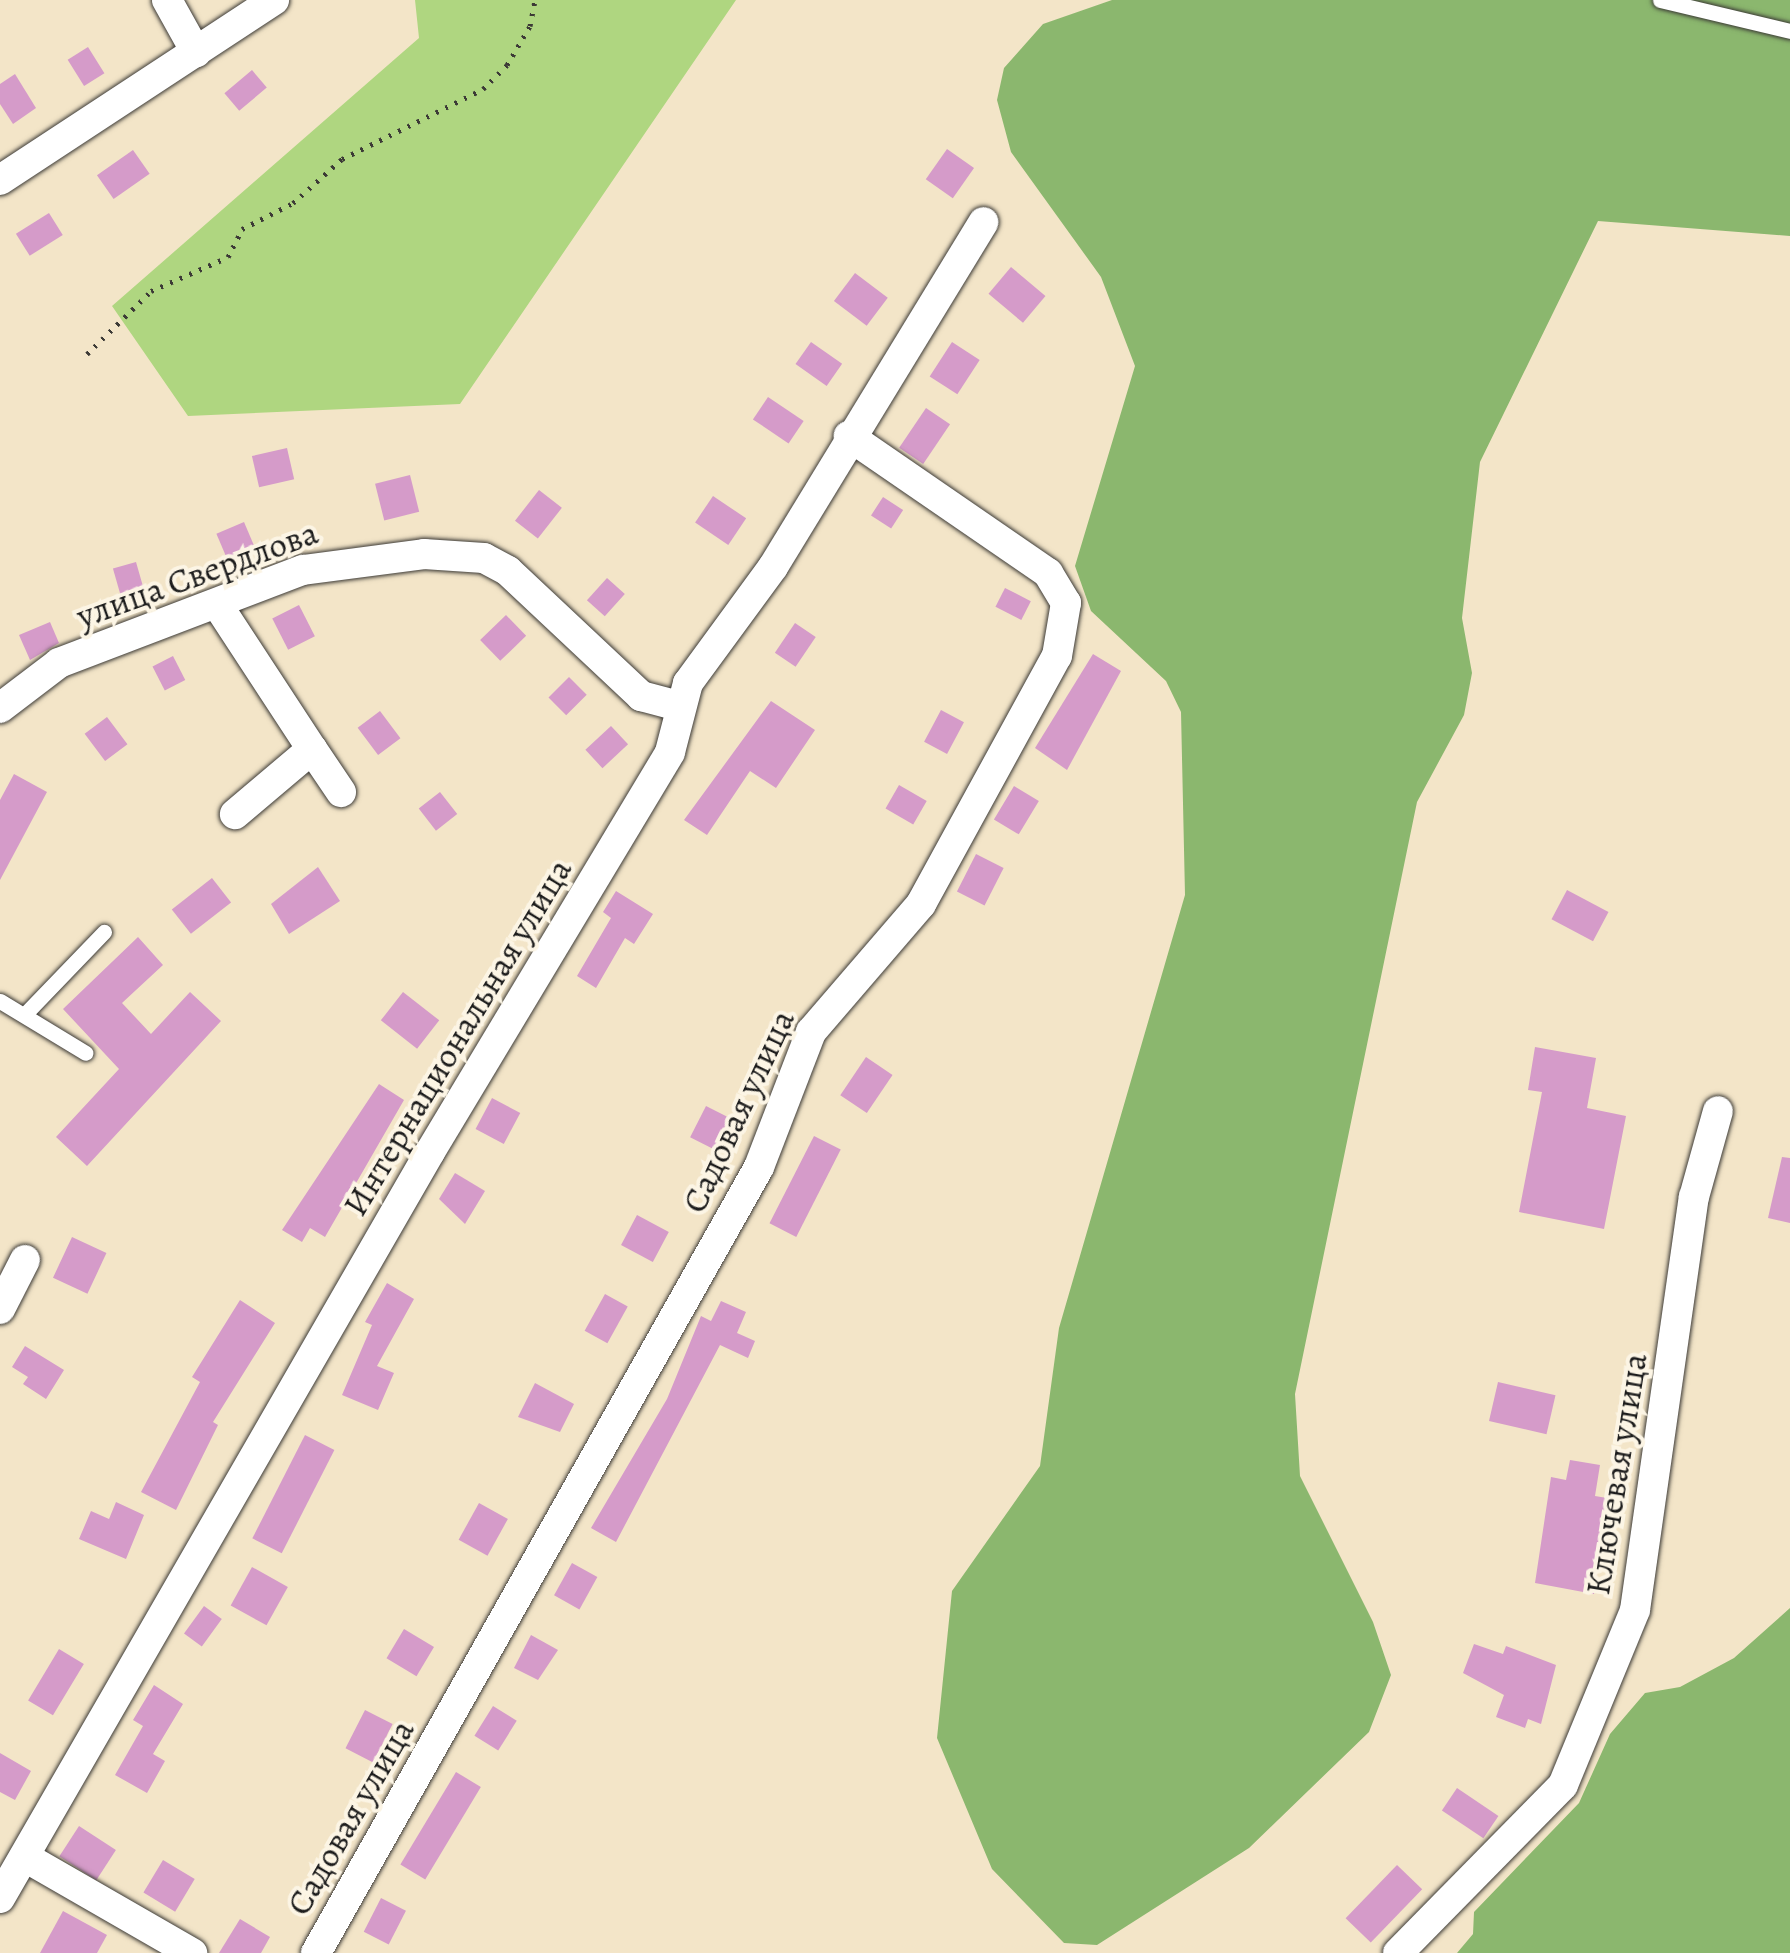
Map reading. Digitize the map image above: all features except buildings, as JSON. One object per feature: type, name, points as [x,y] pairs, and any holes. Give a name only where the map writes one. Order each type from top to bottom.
[{"type":"street","points":[[167,0],[196,52]]},
{"type":"street","points":[[0,180],[274,0]]},
{"type":"street","name":"Интернациональная улица","points":[[0,1898],[430,1152],[670,752],[679,706],[984,222]]},
{"type":"street","name":"Садовая улица","points":[[316,1953],[759,1167],[810,1032],[921,904],[1057,656],[1066,603],[1048,573],[850,436]]},
{"type":"street","name":"улица Свердлова","points":[[0,708],[59,663],[329,563],[407,555],[484,558],[531,588],[640,696],[679,706]]},
{"type":"street","points":[[217,604],[341,792]]},
{"type":"street","points":[[236,814],[312,749]]},
{"type":"street","name":"Ключевая улица","points":[[1398,1953],[1562,1786],[1635,1610],[1694,1198],[1718,1111]]},
{"type":"street","points":[[0,1310],[25,1260]]},
{"type":"street","points":[[25,1856],[192,1953]]},
{"type":"lane","points":[[1660,0],[1790,30]]},
{"type":"lane","points":[[24,1014],[104,932]]},
{"type":"lane","points":[[0,1002],[86,1053]]},
{"type":"path","points":[[87,354],[150,290],[228,257],[242,229],[293,204],[342,158],[483,89],[522,39],[535,0]]},
{"type":"green space","points":[[415,0],[736,0],[460,404],[188,416],[112,306],[419,38]]},
{"type":"green space","points":[[1112,0],[1790,0],[1790,236],[1598,221],[1480,462],[1462,618],[1472,673],[1464,715],[1417,802],[1295,1394],[1300,1476],[1373,1622],[1391,1675],[1369,1732],[1249,1848],[1097,1945],[1064,1943],[992,1869],[937,1738],[952,1591],[1040,1466],[1059,1328],[1185,895],[1181,712],[1166,681],[1091,611],[1075,566],[1135,366],[1101,277],[1011,152],[997,100],[1004,68],[1043,24]]},
{"type":"green space","points":[[1790,1608],[1790,1953],[1457,1953],[1473,1934],[1474,1912],[1579,1803],[1610,1734],[1645,1693],[1680,1687],[1734,1658]]}]
